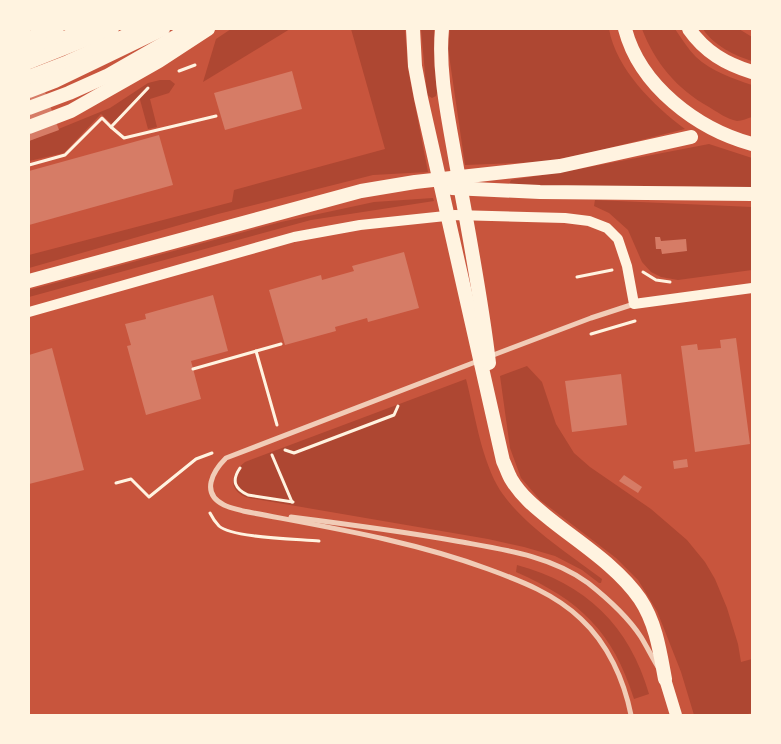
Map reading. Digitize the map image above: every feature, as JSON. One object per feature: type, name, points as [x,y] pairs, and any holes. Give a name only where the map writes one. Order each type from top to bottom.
[{"type":"highway","points":[[29,38],[57,29]]},
{"type":"highway","points":[[29,52],[88,29]]},
{"type":"highway","points":[[29,62],[112,29]]},
{"type":"highway","points":[[29,77],[68,62],[141,29]]},
{"type":"highway","points":[[29,91],[55,81],[163,29]]},
{"type":"highway","points":[[29,108],[107,76],[189,29]]},
{"type":"highway","points":[[29,127],[71,111],[159,61],[208,29]]},
{"type":"highway","points":[[413,29],[415,66],[428,129],[503,462],[511,479],[524,496],[538,510],[613,569],[641,600],[657,636],[665,679]]},
{"type":"highway","points":[[442,29],[442,65],[450,127],[484,319],[496,428]]},
{"type":"highway","points":[[625,29],[640,63],[675,104],[713,129],[735,139],[752,143]]},
{"type":"highway","points":[[690,29],[705,49],[721,60],[752,72]]},
{"type":"highway","points":[[29,280],[361,191],[386,186],[560,166],[691,138]]},
{"type":"highway","points":[[386,186],[540,192],[752,194]]},
{"type":"main road","points":[[29,312],[294,237],[360,225],[456,215],[565,218],[589,221],[607,228],[618,239],[624,257],[634,304],[752,288]]},
{"type":"main road","points":[[665,679],[676,715]]},
{"type":"street","points":[[631,715],[617,670],[594,632],[572,611],[539,590],[507,576],[428,549],[243,511],[223,505],[214,498],[211,488],[211,477],[216,468],[226,458],[591,318],[634,304]]},
{"type":"street","points":[[243,511],[415,534],[513,552],[556,566],[587,582],[604,596],[640,636],[665,679]]},
{"type":"path","points":[[177,71],[195,65]]},
{"type":"path","points":[[111,127],[152,84]]},
{"type":"path","points":[[29,165],[65,155],[102,118],[124,138],[216,116]]},
{"type":"path","points":[[609,262],[612,278]]},
{"type":"path","points":[[591,318],[597,332]]},
{"type":"path","points":[[589,334],[636,321]]},
{"type":"path","points":[[193,369],[281,344]]},
{"type":"path","points":[[256,351],[276,420]]},
{"type":"path","points":[[292,502],[272,454],[285,450],[294,453],[394,415],[399,405]]},
{"type":"path","points":[[116,483],[131,479],[149,497],[196,459],[212,453]]},
{"type":"path","points":[[244,465],[235,476],[234,483],[236,488],[248,495],[301,503]]},
{"type":"shaded area","points":[[231,29],[290,29],[203,82],[216,39]]},
{"type":"shaded area","points":[[351,29],[405,29],[408,69],[428,172],[373,175],[218,214],[29,268],[29,255],[232,202],[234,190],[385,149]]},
{"type":"shaded area","points":[[421,29],[434,29],[437,93],[432,98],[427,95]]},
{"type":"shaded area","points":[[450,29],[609,29],[619,58],[628,72],[649,98],[685,129],[544,162],[465,165],[448,48]]},
{"type":"shaded area","points":[[642,29],[675,29],[690,51],[702,62],[723,74],[752,85],[752,117],[739,121],[730,119],[687,92],[660,64]]},
{"type":"shaded area","points":[[703,29],[739,29],[752,37],[752,61],[725,49],[712,40]]},
{"type":"shaded area","points":[[170,80],[175,84],[169,93],[150,99],[157,127],[148,129],[139,96],[112,124],[101,114],[64,153],[29,161],[29,141],[110,108],[148,83]]},
{"type":"shaded area","points":[[709,144],[752,158],[752,189],[685,186],[547,187],[509,184],[511,180]]},
{"type":"shaded area","points":[[433,198],[434,201],[311,220],[29,297],[29,290],[281,222],[374,202]]},
{"type":"shaded area","points":[[595,200],[752,207],[752,270],[678,280],[661,277],[651,272],[642,262],[628,230],[609,213],[594,206]]},
{"type":"shaded area","points":[[527,366],[542,382],[556,424],[574,453],[590,467],[651,509],[687,540],[705,562],[715,579],[727,608],[738,644],[741,662],[752,659],[752,713],[744,715],[694,715],[681,672],[657,611],[638,580],[616,558],[540,500],[521,478],[510,448],[500,376]]},
{"type":"shaded area","points":[[466,379],[482,447],[497,485],[517,511],[530,524],[602,579],[601,583],[582,570],[555,556],[524,547],[488,539],[249,498],[237,492],[234,487],[233,482],[236,472],[245,462]]},
{"type":"shaded area","points":[[517,565],[564,583],[584,596],[601,611],[617,628],[630,648],[641,670],[649,694],[634,699],[626,675],[616,655],[591,621],[558,594],[516,572]]},
{"type":"building","points":[[29,48],[59,130],[29,141]]},
{"type":"building","points":[[292,71],[302,109],[225,130],[214,93]]},
{"type":"building","points":[[159,135],[173,185],[29,225],[29,171]]},
{"type":"building","points":[[655,237],[660,237],[661,241],[686,239],[687,251],[662,254],[661,249],[656,249]]},
{"type":"building","points":[[404,252],[419,308],[368,322],[367,318],[335,327],[336,331],[285,345],[269,290],[321,275],[322,280],[354,271],[352,266]]},
{"type":"building","points":[[213,295],[228,351],[191,361],[201,399],[146,415],[127,346],[131,345],[125,324],[146,319],[145,314]]},
{"type":"building","points":[[736,338],[750,444],[695,452],[681,346],[697,344],[698,350],[721,348],[720,340]]},
{"type":"building","points":[[52,348],[84,470],[29,484],[29,355]]},
{"type":"building","points":[[621,374],[627,425],[572,432],[565,381]]},
{"type":"building","points":[[687,459],[688,467],[674,469],[673,461]]},
{"type":"building","points":[[624,475],[642,487],[638,493],[619,481]]}]
